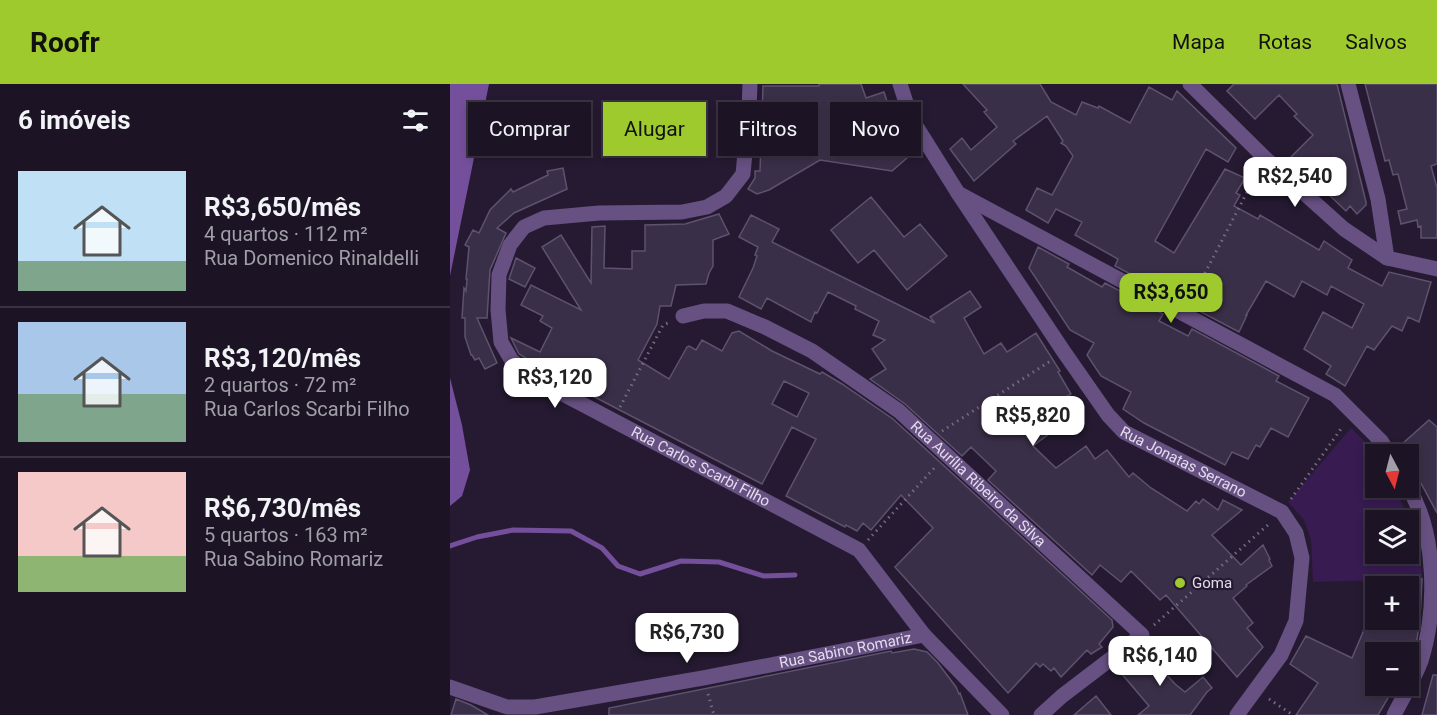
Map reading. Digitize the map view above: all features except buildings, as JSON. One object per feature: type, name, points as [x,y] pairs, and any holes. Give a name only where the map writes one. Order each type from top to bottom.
[{"type":"street","name":"Rua Carlos Scarbi Filho","points":[[750,84],[743,174],[726,196],[707,207],[682,212],[599,213],[544,218],[524,227],[510,245],[499,275],[498,310],[501,342],[512,361],[546,386],[859,550],[924,635],[1002,715]]},
{"type":"street","name":"Rua Jonatas Serrano","points":[[900,84],[911,118],[958,193],[1108,415],[1124,432],[1282,512]]},
{"type":"street","points":[[1190,84],[1264,158],[1344,229],[1387,258],[1437,269]]},
{"type":"street","points":[[1348,84],[1378,199],[1387,258]]},
{"type":"street","points":[[958,193],[1335,395],[1383,444]]},
{"type":"street","name":"Rua Aurília Ribeiro da Silva","points":[[683,316],[704,311],[727,311],[765,327],[821,357],[898,411],[1142,635]]},
{"type":"street","points":[[1394,715],[1421,661],[1431,622],[1433,579],[1428,541],[1415,498]]},
{"type":"street","points":[[1237,715],[1281,655],[1296,621],[1301,589],[1302,558],[1296,532],[1282,512]]},
{"type":"street","name":"Rua Sabino Romariz","points":[[450,687],[507,707],[535,707],[703,678],[924,635]]},
{"type":"street","points":[[1041,715],[1062,696],[1142,635]]},
{"type":"path","points":[[1185,313],[1264,158]]},
{"type":"path","points":[[613,421],[663,325],[683,316]]},
{"type":"path","points":[[928,439],[1064,352]]},
{"type":"path","points":[[1142,635],[1282,512],[1353,413]]},
{"type":"path","points":[[859,550],[946,455]]},
{"type":"path","points":[[703,678],[714,715]]},
{"type":"path","points":[[1256,690],[1293,715]]},
{"type":"shaded area","points":[[450,84],[489,84],[485,102],[468,102],[468,156],[474,156],[450,276]]},
{"type":"shaded area","points":[[450,378],[470,470],[462,496],[450,506]]},
{"type":"shaded area","points":[[1351,428],[1367,444],[1365,444],[1365,498],[1399,498],[1405,510],[1365,510],[1365,564],[1419,564],[1419,559],[1423,579],[1419,579],[1419,576],[1365,576],[1365,581],[1313,582],[1311,540],[1304,520],[1288,502]]},
{"type":"waterway","points":[[450,546],[477,537],[513,530],[571,531],[602,548],[618,566],[640,574],[681,561],[719,562],[764,576],[795,575]]},
{"type":"place","name":"Goma","points":[[1180,583]]}]
